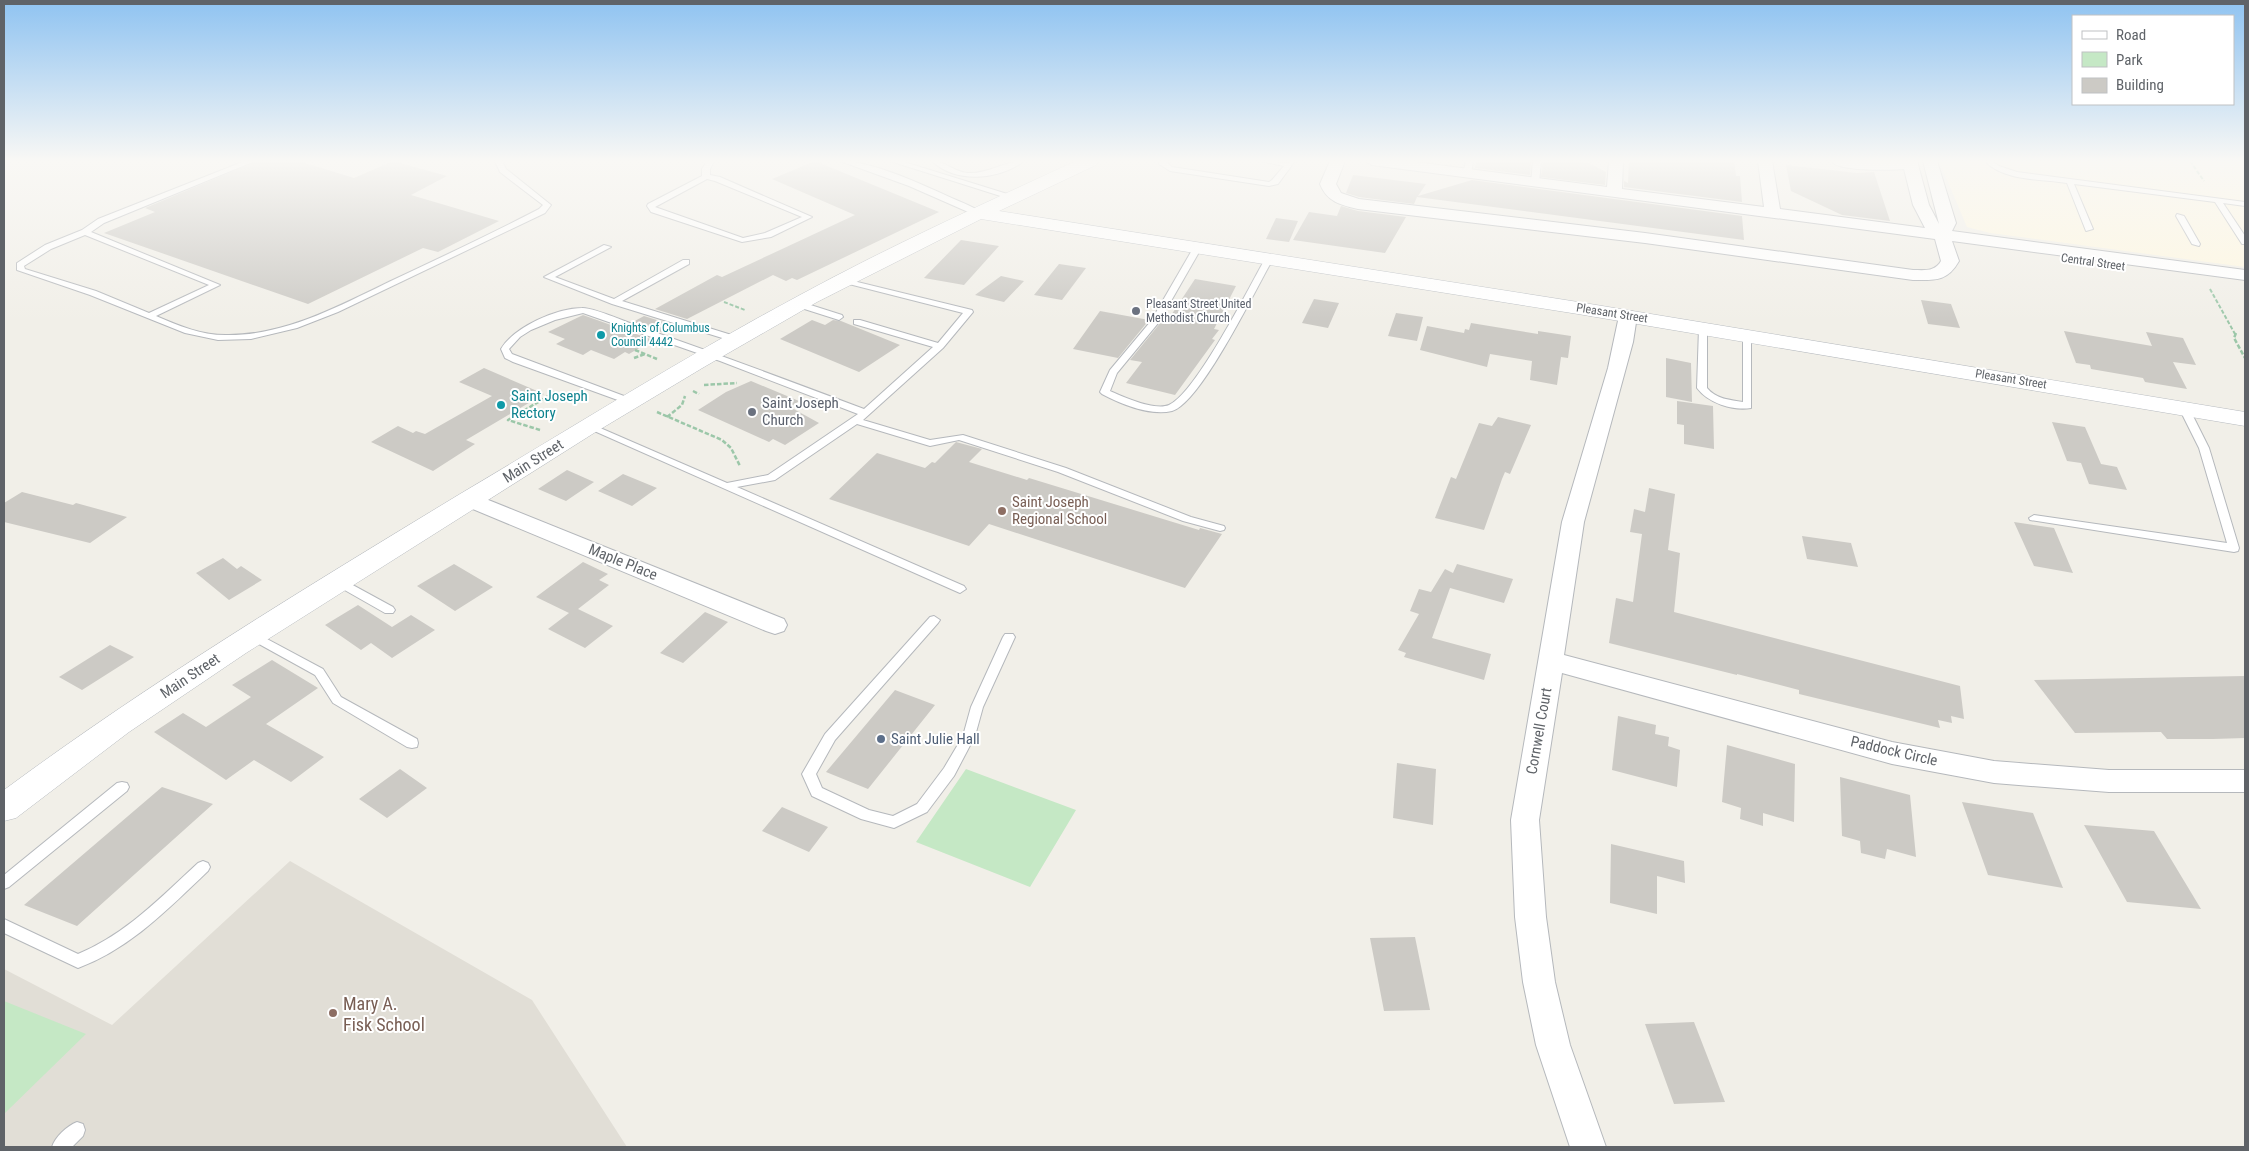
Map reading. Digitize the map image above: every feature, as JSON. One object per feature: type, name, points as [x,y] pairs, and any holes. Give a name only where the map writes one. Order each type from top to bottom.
[{"type":"main road","name":"Main Street","points":[[5,805],[151,702],[252,635],[588,426],[639,405],[708,354],[798,304],[975,215]]},
{"type":"main road","name":"Pleasant Street","points":[[989,215],[1747,335],[2245,419]]},
{"type":"street","points":[[1451,215],[1635,236],[1913,275],[1933,275],[1945,270],[1950,261],[1942,235],[1928,221],[1926,215]]},
{"type":"street","name":"Central Street","points":[[1785,215],[1971,237],[2245,275]]},
{"type":"street","points":[[1942,235],[1948,223],[1946,215]]},
{"type":"street","name":"Central Street","points":[[1942,235],[1968,244],[2245,282]]},
{"type":"street","name":"Cornwell Court","points":[[1588,1147],[1562,1075],[1540,988],[1526,868],[1525,820],[1534,757],[1580,491],[1617,369],[1628,316]]},
{"type":"street","name":"Maple Place","points":[[470,500],[775,625]]},
{"type":"street","name":"Paddock Circle","points":[[1552,660],[1892,753],[1994,772],[2109,781],[2245,781]]},
{"type":"lane","points":[[117,215],[101,221],[85,232],[29,257],[20,265],[21,270],[149,316],[184,331],[227,338],[275,332],[299,325],[345,306],[534,215]]},
{"type":"lane","points":[[668,215],[742,240],[755,240],[772,234],[808,217],[803,215]]},
{"type":"lane","points":[[2083,215],[2089,229]]},
{"type":"lane","points":[[2227,215],[2245,242]]},
{"type":"lane","points":[[2180,216],[2196,244]]},
{"type":"lane","points":[[85,232],[216,285],[149,316]]},
{"type":"lane","points":[[607,247],[548,277],[615,302],[734,339]]},
{"type":"lane","points":[[1198,247],[1155,322],[1113,372],[1105,392],[1117,399],[1164,410],[1182,402],[1226,338],[1269,259]]},
{"type":"lane","points":[[615,302],[686,262]]},
{"type":"lane","points":[[727,486],[771,478],[856,421],[940,346],[969,312],[844,280]]},
{"type":"lane","points":[[798,304],[839,317]]},
{"type":"lane","points":[[639,405],[516,360],[508,356],[505,349],[506,344],[520,333],[546,320],[575,310],[584,310],[757,372],[865,414]]},
{"type":"lane","points":[[857,322],[940,346]]},
{"type":"lane","points":[[1703,328],[1702,388],[1706,395],[1713,399],[1748,406],[1747,335]]},
{"type":"lane","points":[[2034,518],[2234,548],[2204,448],[2184,408]]},
{"type":"lane","points":[[856,421],[930,443],[960,437],[1062,470],[1187,519],[1220,528]]},
{"type":"lane","points":[[588,426],[960,589]]},
{"type":"lane","points":[[338,581],[389,610]]},
{"type":"lane","points":[[934,620],[830,737],[809,774],[817,792],[866,815],[894,822],[922,808],[949,772],[969,736],[978,706],[1009,636]]},
{"type":"lane","points":[[252,635],[319,672],[337,700],[412,743]]},
{"type":"lane","points":[[4,883],[122,786]]},
{"type":"lane","points":[[4,926],[78,961],[92,956],[128,936],[203,867]]},
{"type":"lane","points":[[60,1147],[77,1130]]},
{"type":"path","points":[[2206,282],[2236,332],[2234,338],[2245,358]]},
{"type":"path","points":[[724,302],[753,313]]},
{"type":"path","points":[[635,350],[664,362]]},
{"type":"path","points":[[634,358],[645,354]]},
{"type":"path","points":[[667,417],[682,406],[687,395],[703,386],[738,383],[757,372]]},
{"type":"path","points":[[546,432],[508,420],[573,381]]},
{"type":"path","points":[[639,405],[722,440],[737,456],[744,483]]},
{"type":"shaded area","points":[[1962,215],[2245,215],[2245,267],[1990,233],[1967,227]]},
{"type":"shaded area","name":"Mary A. Fisk School","points":[[290,861],[532,1000],[627,1147],[4,1147],[4,969],[112,1025]]},
{"type":"green space","points":[[966,769],[1076,810],[1030,887],[916,842]]},
{"type":"green space","points":[[4,1001],[86,1034],[4,1114]]},
{"type":"building","points":[[148,215],[478,215],[499,221],[438,252],[423,248],[308,304],[104,233]]},
{"type":"building","points":[[855,215],[933,215],[797,280],[792,278],[786,281],[773,275],[687,319],[655,309],[717,275],[722,277]]},
{"type":"building","points":[[1307,215],[1388,215],[1406,217],[1385,253],[1293,240]]},
{"type":"building","points":[[1552,215],[1732,215],[1742,216],[1744,240]]},
{"type":"building","points":[[1842,215],[1888,215],[1890,221]]},
{"type":"building","points":[[1276,218],[1298,221],[1289,242],[1266,239]]},
{"type":"building","points":[[961,240],[999,246],[964,285],[924,278]]},
{"type":"building","points":[[1059,264],[1086,268],[1062,300],[1034,295]]},
{"type":"building","points":[[1001,276],[1024,281],[1004,302],[975,295]]},
{"type":"building","points":[[1195,279],[1236,286],[1214,329],[1219,330],[1212,339],[1215,340],[1175,395],[1126,383],[1142,362],[1130,360],[1161,322],[1166,323]]},
{"type":"building","points":[[1314,299],[1339,303],[1328,328],[1302,323]]},
{"type":"building","points":[[1921,300],[1951,304],[1960,328],[1928,324]]},
{"type":"building","points":[[1100,311],[1149,320],[1118,358],[1073,349]]},
{"type":"building","points":[[1396,313],[1423,317],[1417,341],[1388,336]]},
{"type":"building","name":"Knights of Columbus Council 4442","points":[[583,315],[653,340],[629,354],[625,352],[614,359],[591,350],[583,355],[556,344],[565,339],[548,332]]},
{"type":"building","points":[[644,316],[676,326],[664,333],[633,322]]},
{"type":"building","points":[[812,320],[825,325],[833,320],[841,321],[900,345],[859,372],[780,339]]},
{"type":"building","points":[[1471,323],[1538,334],[1538,331],[1571,336],[1568,358],[1561,357],[1557,385],[1530,380],[1532,361],[1490,354],[1487,367],[1420,350],[1427,326],[1464,333],[1465,329],[1469,330]]},
{"type":"building","points":[[2064,331],[2152,346],[2146,332],[2183,338],[2196,365],[2173,362],[2187,389],[2145,382],[2143,378],[2091,369],[2090,365],[2076,363]]},
{"type":"building","points":[[1666,358],[1691,363],[1692,402],[1666,397]]},
{"type":"building","points":[[484,368],[544,394],[466,440],[475,444],[433,471],[371,442],[398,426],[413,433],[416,431],[425,434],[492,396],[459,382]]},
{"type":"building","name":"Saint Joseph Church","points":[[751,381],[799,401],[790,407],[819,423],[785,445],[773,439],[769,442],[698,410],[726,392]]},
{"type":"building","points":[[1677,401],[1713,406],[1714,449],[1684,444],[1684,425],[1677,424]]},
{"type":"building","points":[[1498,417],[1531,425],[1510,474],[1505,472],[1484,530],[1435,518],[1451,477],[1456,479],[1479,423],[1492,426]]},
{"type":"building","points":[[2052,422],[2085,427],[2101,464],[2117,467],[2127,490],[2089,484],[2081,463],[2067,461]]},
{"type":"building","name":"Saint Joseph Regional School","points":[[956,442],[982,449],[969,462],[1027,480],[1029,478],[1199,530],[1200,528],[1222,534],[1185,588],[989,524],[969,546],[829,499],[877,453],[925,468],[932,462],[935,463]]},
{"type":"building","points":[[567,470],[594,482],[566,501],[538,489]]},
{"type":"building","points":[[623,474],[657,488],[632,506],[598,491]]},
{"type":"building","points":[[1649,488],[1675,494],[1668,550],[1680,553],[1674,612],[1960,686],[1964,719],[1951,716],[1952,723],[1938,720],[1940,728],[1799,694],[1799,690],[1609,643],[1616,598],[1633,602],[1642,534],[1630,532],[1634,509],[1645,512]]},
{"type":"building","points":[[22,492],[73,505],[76,503],[127,517],[90,543],[4,522],[4,503]]},
{"type":"building","points":[[2014,522],[2054,528],[2073,573],[2034,566]]},
{"type":"building","points":[[1802,536],[1851,543],[1858,567],[1807,559]]},
{"type":"building","points":[[223,558],[237,569],[241,566],[262,580],[229,600],[196,573]]},
{"type":"building","points":[[583,562],[608,574],[599,580],[609,585],[578,609],[613,626],[585,648],[548,629],[569,613],[536,597]]},
{"type":"building","points":[[454,564],[493,587],[455,611],[417,586]]},
{"type":"building","points":[[1457,564],[1513,579],[1504,603],[1450,588],[1432,638],[1491,654],[1484,680],[1404,657],[1406,653],[1398,650],[1419,614],[1410,611],[1419,589],[1431,592],[1445,569],[1453,573]]},
{"type":"building","points":[[358,605],[392,627],[411,615],[435,630],[392,658],[371,643],[361,650],[325,625]]},
{"type":"building","points":[[705,612],[728,622],[683,663],[660,653]]},
{"type":"building","points":[[110,645],[134,657],[82,690],[59,677]]},
{"type":"building","points":[[272,660],[318,688],[266,724],[324,757],[291,782],[254,760],[226,780],[154,732],[183,713],[206,727],[251,697],[232,685]]},
{"type":"building","points":[[2245,676],[2245,738],[2213,739],[2167,739],[2161,732],[2075,733],[2034,680]]},
{"type":"building","name":"Saint Julie Hall","points":[[895,690],[935,705],[868,789],[826,772]]},
{"type":"building","points":[[1618,716],[1656,725],[1655,734],[1669,737],[1668,746],[1680,750],[1677,787],[1612,770]]},
{"type":"building","points":[[1727,745],[1795,764],[1794,822],[1763,813],[1763,826],[1740,819],[1741,808],[1722,802]]},
{"type":"building","points":[[1397,763],[1436,769],[1433,825],[1393,818]]},
{"type":"building","points":[[400,769],[427,788],[387,818],[359,799]]},
{"type":"building","points":[[1840,777],[1910,795],[1916,857],[1887,849],[1885,859],[1861,853],[1860,841],[1842,836]]},
{"type":"building","points":[[162,787],[213,804],[77,926],[24,905]]},
{"type":"building","points":[[1962,802],[2033,813],[2063,888],[1988,875]]},
{"type":"building","points":[[782,807],[828,827],[809,852],[762,831]]},
{"type":"building","points":[[2084,825],[2154,831],[2201,909],[2127,902]]},
{"type":"building","points":[[1611,844],[1684,861],[1685,883],[1657,876],[1657,914],[1610,903]]},
{"type":"building","points":[[1415,937],[1430,1010],[1384,1011],[1370,938]]},
{"type":"building","points":[[1694,1022],[1725,1102],[1674,1104],[1645,1024]]},
{"type":"place","name":"Pleasant Street United Methodist Church","points":[[1136,311]]},
{"type":"place","name":"Knights of Columbus Council 4442","points":[[601,335]]},
{"type":"place","name":"Saint Joseph Rectory","points":[[501,405]]},
{"type":"place","name":"Saint Joseph Church","points":[[752,412]]},
{"type":"place","name":"Saint Joseph Regional School","points":[[1002,511]]},
{"type":"place","name":"Saint Julie Hall","points":[[881,739]]},
{"type":"place","name":"Mary A. Fisk School","points":[[333,1013]]}]
